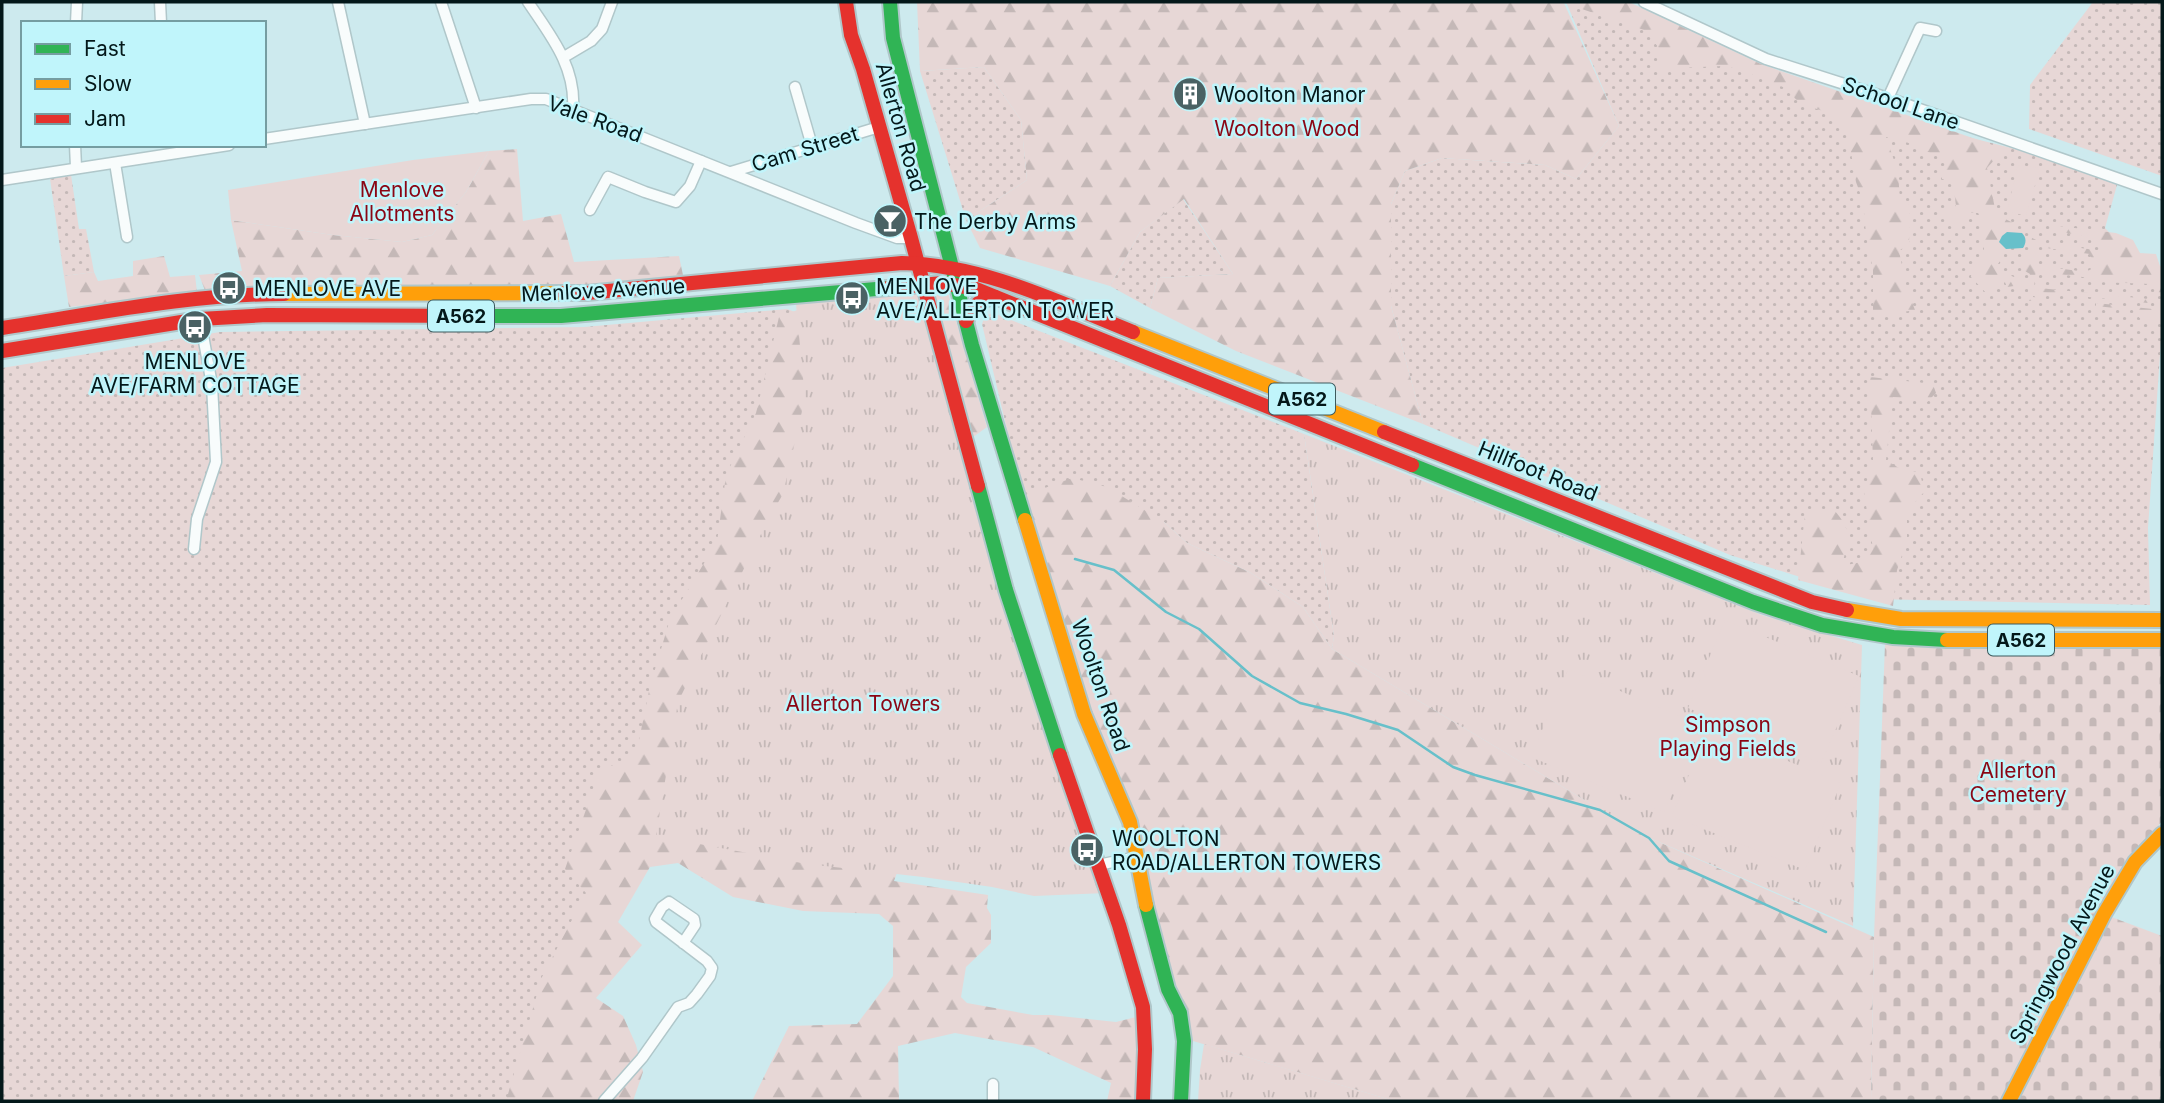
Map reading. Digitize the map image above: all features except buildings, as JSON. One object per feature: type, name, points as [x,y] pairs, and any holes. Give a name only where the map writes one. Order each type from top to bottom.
[{"type":"main road","name":"Allerton Road","points":[[846,2],[851,35],[863,69],[923,285]]},
{"type":"main road","name":"Allerton Road","points":[[890,2],[893,38],[956,285]]},
{"type":"main road","points":[[888,264],[897,259],[911,238]]},
{"type":"main road","name":"Hillfoot Road","points":[[918,263],[950,265],[976,271],[1812,602],[1886,617],[2162,620]]},
{"type":"main road","name":"Menlove Avenue","points":[[2,328],[198,298],[245,294],[587,293],[918,263]]},
{"type":"main road","points":[[923,285],[1006,590],[1129,954],[1143,1007],[1143,1101]]},
{"type":"main road","name":"Menlove Avenue","points":[[2,351],[200,318],[267,315],[561,316],[923,285],[956,285]]},
{"type":"main road","name":"Hillfoot Road","points":[[956,285],[976,289],[1753,602],[1822,625],[1885,636],[1944,640],[2162,640]]},
{"type":"main road","name":"Woolton Road","points":[[956,285],[1084,714],[1130,822],[1146,907],[1168,989],[1180,1013],[1184,1041],[1181,1101]]},
{"type":"main road","points":[[198,298],[200,318]]},
{"type":"main road","points":[[966,321],[970,310],[977,303],[995,298]]},
{"type":"main road","name":"Springwood Avenue","points":[[2009,1101],[2104,914],[2135,862],[2162,834]]},
{"type":"street","points":[[76,21],[77,2]]},
{"type":"street","points":[[160,2],[161,21]]},
{"type":"street","points":[[338,2],[365,124]]},
{"type":"street","points":[[441,2],[476,108]]},
{"type":"street","points":[[528,2],[564,57],[573,109]]},
{"type":"street","points":[[564,57],[591,41],[602,29],[612,2]]},
{"type":"street","name":"School Lane","points":[[1644,2],[1662,5],[1766,59],[1888,98],[2162,194]]},
{"type":"street","points":[[1888,98],[1920,28],[1936,31]]},
{"type":"street","points":[[795,88],[813,146]]},
{"type":"street","name":"Vale Road","points":[[266,139],[531,99],[546,99],[897,238],[911,238]]},
{"type":"street","name":"Cam Street","points":[[730,172],[879,127]]},
{"type":"street","points":[[75,147],[76,167]]},
{"type":"street","points":[[2,180],[115,163],[170,150],[210,147]]},
{"type":"street","points":[[590,210],[608,177],[676,202],[690,186],[701,160]]},
{"type":"street","points":[[115,163],[127,237]]},
{"type":"street","points":[[194,549],[197,519],[216,462],[212,385],[200,318]]},
{"type":"street","points":[[1885,636],[1886,617]]},
{"type":"street","points":[[1098,865],[1137,857]]},
{"type":"street","points":[[604,1101],[642,1058],[678,1007],[697,995],[710,976],[712,968],[707,961],[683,943]]},
{"type":"street","points":[[993,1084],[993,1101]]},
{"type":"green space","name":"Woolton Wood","points":[[917,2],[1629,2],[1761,64],[2004,149],[1987,168],[1996,214],[2013,223],[1998,239],[2004,255],[1998,264],[2004,276],[2007,274],[2028,283],[2030,274],[2025,271],[2021,262],[2023,255],[2030,250],[2032,238],[2039,241],[2033,297],[2042,298],[2042,301],[2029,301],[2028,289],[2007,287],[2004,280],[2004,285],[1987,294],[1971,277],[1972,266],[1983,255],[1982,219],[1978,213],[1967,213],[1964,224],[1948,225],[1946,208],[1956,206],[1953,182],[1942,179],[1940,170],[1950,162],[1904,141],[1886,137],[1898,172],[1900,201],[1908,204],[1909,243],[1899,251],[1907,290],[1915,310],[1873,317],[1873,270],[1863,201],[1856,182],[1847,129],[1826,112],[1801,104],[1783,87],[1738,69],[1723,66],[1655,69],[1660,50],[1647,31],[1564,3],[1619,126],[1576,179],[1545,165],[1442,158],[1405,171],[1391,204],[1391,306],[1423,424],[1236,351],[1150,308],[1158,278],[1233,274],[1184,199],[1140,232],[1110,286],[980,248],[966,220],[1027,180],[1021,120],[984,67],[920,71]]},
{"type":"green space","points":[[1566,2],[1964,136],[2058,160],[2117,185],[2105,228],[2162,287],[2162,326],[2148,528],[2150,605],[1870,599],[1730,555],[1423,424],[1391,306],[1391,204],[1405,171],[1442,158],[1545,165],[1576,179],[1619,126]]},
{"type":"green space","points":[[2093,2],[2162,2],[2162,176],[2029,129],[2030,85]]},
{"type":"green space","points":[[984,67],[1021,120],[1027,180],[966,220],[920,71]]},
{"type":"green space","points":[[517,149],[523,221],[561,214],[574,262],[679,256],[684,280],[551,287],[206,293],[199,275],[242,271],[231,220],[402,242],[432,235],[466,192],[489,151]]},
{"type":"green space","name":"Menlove Allotments","points":[[489,151],[466,192],[432,235],[402,242],[231,220],[228,190],[413,160]]},
{"type":"green space","points":[[2018,165],[2040,168],[2026,216],[2007,211]]},
{"type":"green space","points":[[70,168],[79,229],[86,229],[94,272],[64,276],[49,172]]},
{"type":"green space","points":[[1183,199],[1233,274],[1158,278],[1150,308],[1110,286],[1140,232]]},
{"type":"green space","points":[[2058,226],[2116,233],[2133,240],[2140,253],[2156,254],[2162,267],[2162,297],[2151,284],[2098,282],[2091,278],[2040,272],[2041,266],[2086,272],[2095,267],[2090,254],[2046,248],[2046,243],[2102,251],[2101,240],[2058,231]]},
{"type":"green space","points":[[164,256],[170,277],[195,275],[197,292],[69,307],[64,276],[94,272],[98,281],[133,276],[133,261]]},
{"type":"green space","points":[[919,288],[947,290],[987,427],[962,445]]},
{"type":"green space","name":"Allerton Towers","points":[[919,288],[1106,893],[1034,896],[923,877],[807,864],[656,836],[678,702],[783,494],[805,398],[796,304]]},
{"type":"green space","points":[[2039,288],[2148,299],[2148,303],[2039,292]]},
{"type":"green space","points":[[826,299],[901,862],[894,881],[988,895],[991,943],[966,967],[961,997],[967,1003],[1033,1015],[1116,1022],[1140,1016],[1139,1101],[1107,1101],[1111,1083],[1033,1047],[955,1033],[898,1046],[899,1101],[752,1101],[789,1026],[857,1024],[893,976],[893,926],[879,914],[803,911],[733,897],[678,863],[650,867],[618,922],[642,945],[596,998],[623,1016],[636,1045],[643,1072],[633,1101],[506,1101],[542,977],[586,893],[565,869],[594,787],[595,773],[636,755],[650,686],[670,619],[717,542],[726,475],[756,413],[779,317]]},
{"type":"green space","points":[[2096,303],[2162,310],[2162,320],[2144,324],[2134,310],[2096,306]]},
{"type":"green space","points":[[787,309],[795,312],[782,492],[541,1101],[2,1101],[2,368],[220,332],[584,327]]},
{"type":"green space","points":[[993,313],[1304,434],[1334,636],[1332,649],[1303,607],[1251,573],[1187,543],[1164,522],[1025,506],[982,324],[985,316]]},
{"type":"green space","points":[[1870,377],[1933,384],[1936,393],[1927,402],[1893,397],[1886,460],[1902,470],[1920,472],[1924,492],[1907,516],[1907,540],[1897,570],[1893,606],[1798,580],[1805,513],[1833,509],[1840,517],[1848,536],[1842,566],[1866,561],[1873,549],[1864,492],[1873,461]]},
{"type":"green space","name":"Simpson Playing Fields","points":[[1304,434],[1762,615],[1862,645],[1853,926],[1643,835],[1332,649],[1334,636]]},
{"type":"green space","points":[[1072,478],[1107,487],[1164,522],[1187,543],[1251,573],[1303,607],[1332,649],[1643,835],[1874,937],[1871,1101],[1394,1101],[1193,1041],[1190,1025],[1148,907],[1133,823],[1088,716],[1025,506],[1034,492]]},
{"type":"green space","points":[[1725,620],[1859,676],[1821,763],[1688,708]]},
{"type":"green space","name":"Allerton Cemetery","points":[[1885,644],[2162,645],[2162,821],[2131,860],[2004,1101],[1871,1101]]},
{"type":"green space","points":[[1568,669],[1701,725],[1664,812],[1531,757]]},
{"type":"green space","points":[[1708,728],[1841,783],[1805,870],[1672,816]]},
{"type":"green space","points":[[2106,915],[2162,936],[2162,1101],[2013,1101]]},
{"type":"green space","points":[[1204,1044],[1394,1101],[1198,1101]]},
{"type":"water","points":[[2007,232],[2022,233],[2025,237],[2023,248],[2006,249],[1999,242]]},
{"type":"waterway","points":[[1075,559],[1114,570],[1166,612],[1199,629],[1252,676],[1300,703],[1398,730],[1453,767],[1475,775],[1600,810],[1649,838],[1669,861],[1826,932]]},
{"type":"traffic: fast","points":[[890,2],[893,38],[972,345],[1025,520]]},
{"type":"traffic: fast","points":[[485,316],[561,316],[888,288]]},
{"type":"traffic: fast","points":[[1412,465],[1753,602],[1822,625],[1893,637],[1947,640]]},
{"type":"traffic: fast","points":[[978,486],[1006,590],[1060,755]]},
{"type":"traffic: fast","points":[[1146,905],[1168,989],[1180,1013],[1184,1041],[1181,1101]]},
{"type":"traffic: slow","points":[[284,294],[564,293]]},
{"type":"traffic: slow","points":[[1133,332],[1384,432]]},
{"type":"traffic: slow","points":[[1025,520],[1084,714],[1130,822],[1146,905]]},
{"type":"traffic: slow","points":[[1847,610],[1901,619],[2162,620]]},
{"type":"traffic: slow","points":[[1947,640],[2162,640]]},
{"type":"traffic: slow","points":[[2009,1101],[2104,914],[2135,862],[2162,834]]},
{"type":"traffic: jam","points":[[846,2],[851,35],[911,238],[978,486]]},
{"type":"traffic: jam","points":[[564,293],[902,263],[932,265],[962,270],[1020,287],[1133,332]]},
{"type":"traffic: jam","points":[[888,288],[943,283],[976,289],[1412,465]]},
{"type":"traffic: jam","points":[[2,328],[178,301],[284,294]]},
{"type":"traffic: jam","points":[[966,321],[977,304],[995,297]]},
{"type":"traffic: jam","points":[[2,351],[200,319],[267,315],[485,316]]},
{"type":"traffic: jam","points":[[1384,432],[1812,602],[1847,610]]},
{"type":"traffic: jam","points":[[1060,755],[1119,925],[1143,1007],[1143,1101]]},
{"type":"place","name":"Woolton Manor","points":[[1190,94]]},
{"type":"place","name":"The Derby Arms","points":[[890,221]]},
{"type":"place","name":"MENLOVE AVE","points":[[229,288]]},
{"type":"place","name":"MENLOVE AVE/ALLERTON TOWER","points":[[852,298]]},
{"type":"place","name":"MENLOVE AVE/FARM COTTAGE","points":[[195,327]]},
{"type":"place","name":"WOOLTON ROAD/ALLERTON TOWERS","points":[[1087,850]]}]
